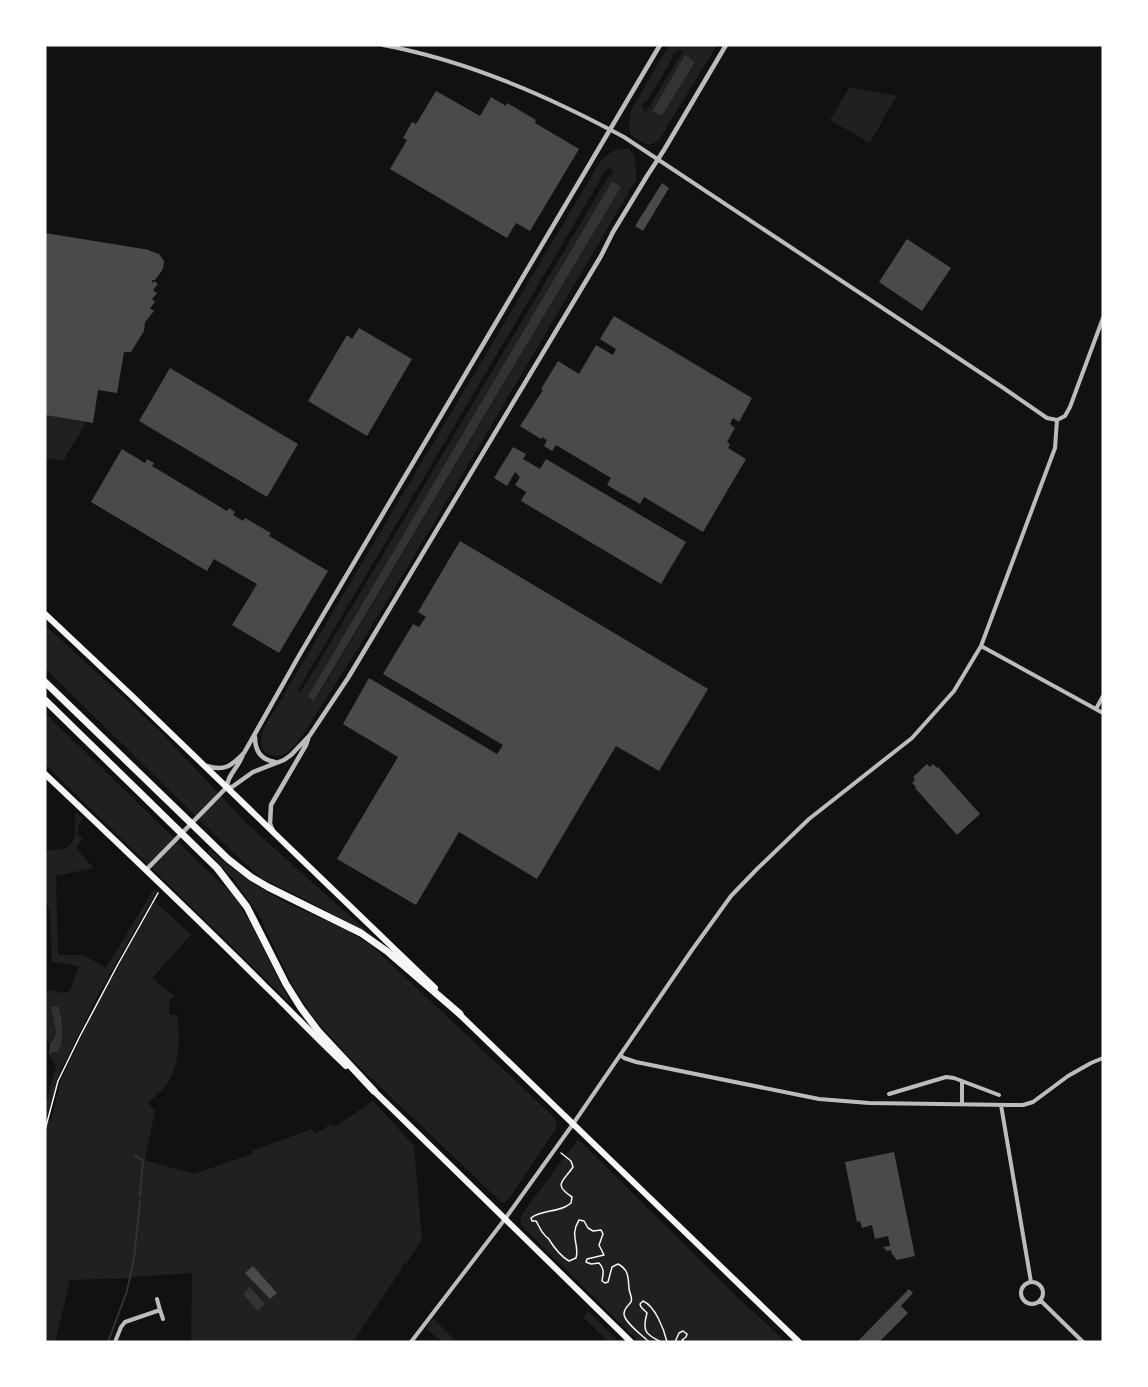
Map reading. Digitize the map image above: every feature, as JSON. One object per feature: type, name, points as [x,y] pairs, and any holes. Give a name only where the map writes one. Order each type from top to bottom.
[{"type":"highway","points":[[45,682],[206,838],[251,877],[268,888],[361,933],[388,952],[460,1014]]},
{"type":"highway","points":[[45,700],[217,868],[247,907],[286,984],[301,1008],[319,1032],[374,1091]]},
{"type":"main road","points":[[45,614],[411,964],[799,1342]]},
{"type":"main road","points":[[45,774],[631,1342]]},
{"type":"street","points":[[382,45],[462,66],[510,82],[610,129],[1047,418],[1057,420],[1065,416],[1102,321]]},
{"type":"street","points":[[146,870],[226,787],[300,654],[660,45]]},
{"type":"street","points":[[226,787],[232,787],[253,772],[278,763],[291,755],[310,735],[353,670],[726,45]]},
{"type":"street","points":[[411,1342],[505,1219],[731,896],[809,819],[912,738],[954,691],[981,646],[1055,448],[1057,420]]},
{"type":"street","points":[[981,646],[1103,713]]},
{"type":"street","points":[[1096,709],[1103,696]]},
{"type":"street","points":[[255,735],[255,744],[263,758],[278,763]]},
{"type":"street","points":[[274,834],[270,824],[271,805],[310,735]]},
{"type":"street","points":[[204,765],[224,768],[233,764],[244,753]]},
{"type":"street","points":[[620,1055],[636,1062],[819,1099],[868,1103],[1000,1106],[1033,1102],[1068,1077],[1103,1058]]},
{"type":"street","points":[[889,1094],[946,1077],[999,1095]]},
{"type":"street","points":[[962,1081],[962,1105]]},
{"type":"street","points":[[1000,1106],[1031,1282]]},
{"type":"street","points":[[1031,1282],[1036,1282],[1042,1287],[1043,1295],[1035,1304],[1026,1302],[1022,1296],[1022,1288],[1031,1282]]},
{"type":"street","points":[[157,1299],[163,1319]]},
{"type":"street","points":[[1040,1300],[1083,1342]]},
{"type":"street","points":[[115,1342],[124,1322],[160,1311]]},
{"type":"path","points":[[45,1130],[58,1081],[117,966],[159,892]]},
{"type":"path","points":[[555,1149],[571,1161],[573,1167],[563,1178],[561,1186],[563,1191],[572,1197],[572,1201],[567,1207],[534,1215],[531,1218],[532,1221],[539,1224],[541,1231],[552,1245],[565,1259],[569,1260],[576,1258],[578,1252],[574,1233],[579,1220],[584,1221],[593,1232],[602,1230],[599,1245],[604,1255],[587,1259],[586,1262],[602,1265],[604,1270],[602,1281],[605,1283],[608,1282],[615,1264],[621,1265],[625,1270],[629,1277],[631,1301],[624,1316],[626,1321],[649,1342]]},
{"type":"path","points":[[661,1342],[649,1336],[645,1331],[644,1323],[647,1313],[641,1307],[640,1304],[643,1301],[648,1304],[661,1322],[667,1342]]},
{"type":"path","points":[[675,1342],[679,1333],[683,1331],[687,1334],[682,1340],[685,1342]]},
{"type":"shaded area","points":[[669,45],[717,45],[659,140],[648,144],[631,135],[629,127],[631,110]],"holes":[[[679,50],[682,53],[646,112],[644,111],[642,103],[648,100],[672,59],[673,53]],[[685,56],[695,62],[662,116],[652,110]]]},
{"type":"shaded area","points":[[685,55],[695,62],[662,116],[652,111]]},
{"type":"shaded area","points":[[850,87],[896,96],[870,143],[830,120]]},
{"type":"shaded area","points":[[627,148],[635,155],[636,180],[333,689],[295,745],[286,753],[278,756],[265,752],[261,745],[266,725],[601,160],[613,151]],"holes":[[[610,168],[613,170],[611,175],[301,692],[298,690],[606,170]],[[612,181],[621,187],[315,701],[308,696]]]},
{"type":"shaded area","points":[[612,181],[621,187],[314,701],[308,696]]},
{"type":"shaded area","points":[[45,415],[86,422],[64,460],[45,458]]},
{"type":"shaded area","points":[[45,625],[159,730],[247,824],[371,935],[261,878],[219,839],[45,668]]},
{"type":"shaded area","points":[[45,713],[234,896],[291,1004],[45,764]]},
{"type":"shaded area","points":[[75,812],[82,818],[77,829],[78,835],[83,839],[76,847],[93,868],[56,876],[58,955],[83,955],[106,968],[154,889],[157,891],[98,995],[59,1074],[46,1120],[51,1121],[61,1080],[97,1004],[155,901],[191,935],[152,978],[175,996],[169,1007],[170,1015],[177,1015],[179,1041],[175,1066],[168,1082],[148,1103],[155,1111],[145,1160],[194,1174],[252,1154],[253,1150],[312,1129],[315,1134],[331,1124],[334,1127],[373,1101],[414,1146],[422,1239],[406,1264],[403,1263],[403,1267],[353,1342],[191,1342],[192,1273],[70,1280],[55,1342],[45,1342],[45,1108],[56,1066],[49,1054],[53,1054],[63,1041],[63,1024],[59,1007],[51,1007],[56,1032],[50,1043],[47,1040],[45,1028],[45,990],[64,993],[70,991],[79,966],[52,962],[50,912],[45,890],[45,851],[69,846],[75,832]]},
{"type":"shaded area","points":[[210,849],[254,884],[281,900],[348,931],[372,946],[554,1117],[556,1129],[506,1202],[501,1202],[351,1059],[314,1018],[292,985],[259,915],[235,881],[208,852]]},
{"type":"shaded area","points":[[51,1007],[59,1007],[63,1035],[58,1051],[49,1054],[50,1043],[56,1032]]},
{"type":"shaded area","points":[[578,1139],[738,1298],[786,1342],[639,1342],[523,1227],[520,1220],[522,1214]]},
{"type":"shaded area","points":[[250,1287],[265,1304],[258,1311],[243,1294]]},
{"type":"shaded area","points":[[588,1311],[619,1342],[608,1342],[583,1317]]},
{"type":"shaded area","points":[[433,1318],[457,1342],[443,1342],[426,1329]]},
{"type":"building","points":[[436,91],[480,116],[491,97],[506,106],[507,103],[579,149],[530,231],[516,223],[507,238],[390,169],[407,140],[403,138],[412,122],[416,124]]},
{"type":"building","points":[[662,183],[669,188],[643,231],[635,226]]},
{"type":"building","points":[[45,233],[150,250],[159,254],[164,261],[163,269],[155,280],[152,280],[152,283],[154,281],[158,284],[153,290],[157,293],[152,299],[155,302],[150,308],[154,311],[145,322],[144,331],[131,352],[124,352],[117,393],[98,390],[93,423],[45,415]]},
{"type":"building","points":[[907,239],[951,268],[922,311],[879,282]]},
{"type":"building","points":[[614,316],[752,398],[739,422],[733,418],[730,424],[735,428],[727,442],[730,444],[728,448],[746,459],[703,532],[644,497],[640,504],[607,485],[611,478],[556,445],[552,451],[544,446],[547,440],[542,437],[541,439],[520,426],[558,361],[579,374],[596,345],[613,355],[616,349],[600,339]]},
{"type":"building","points":[[359,328],[412,359],[367,436],[308,401],[347,335],[352,339]]},
{"type":"building","points":[[170,368],[298,444],[267,497],[139,421]]},
{"type":"building","points":[[513,447],[526,454],[523,459],[540,469],[546,459],[686,542],[661,584],[521,501],[526,492],[515,485],[520,477],[515,472],[507,486],[494,478]]},
{"type":"building","points":[[122,449],[145,463],[147,459],[154,463],[152,466],[227,511],[229,508],[235,512],[233,515],[243,521],[245,518],[271,533],[269,536],[328,571],[279,653],[232,625],[257,584],[214,559],[207,571],[91,502]]},
{"type":"building","points":[[460,541],[708,689],[659,771],[616,746],[537,879],[459,832],[416,905],[337,859],[398,757],[343,724],[369,678],[497,754],[503,745],[383,674],[413,624],[419,627],[426,617],[418,612]]},
{"type":"building","points":[[927,764],[930,767],[933,764],[938,767],[980,814],[957,835],[912,783],[915,780],[913,777]]},
{"type":"building","points":[[894,1152],[915,1256],[897,1260],[891,1250],[887,1251],[883,1247],[890,1246],[888,1236],[875,1239],[872,1225],[862,1228],[860,1221],[857,1222],[845,1162]]},
{"type":"building","points":[[253,1266],[277,1293],[270,1299],[245,1273]]},
{"type":"building","points":[[909,1289],[913,1293],[901,1306],[908,1313],[879,1342],[857,1342]]},
{"type":"waterway","points":[[135,1156],[143,1160],[140,1196]]},
{"type":"waterway","points":[[108,1342],[127,1291],[134,1258],[140,1201]]}]
